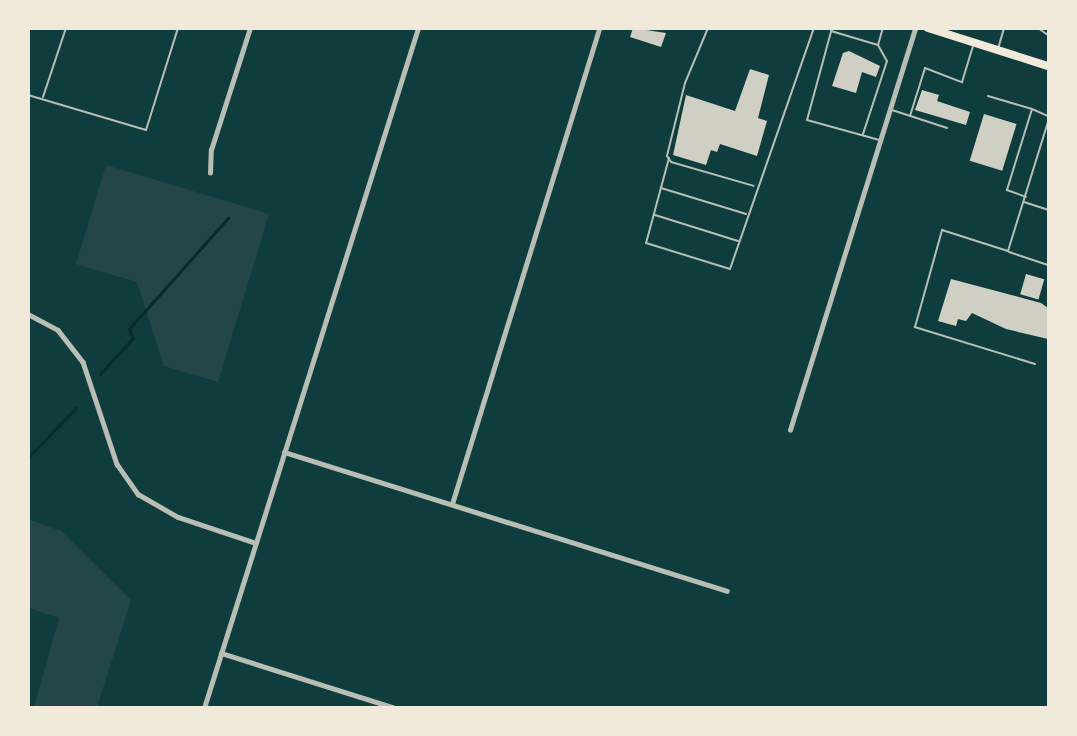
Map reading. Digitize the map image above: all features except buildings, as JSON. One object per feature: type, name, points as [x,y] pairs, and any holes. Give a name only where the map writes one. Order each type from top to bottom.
[{"type":"highway","points":[[928,28],[1048,66]]},
{"type":"street","points":[[210,173],[211,150],[250,28]]},
{"type":"street","points":[[204,708],[418,28]]},
{"type":"street","points":[[452,504],[599,28]]},
{"type":"street","points":[[790,430],[915,28]]},
{"type":"street","points":[[28,314],[58,330],[83,363],[117,464],[138,494],[178,516],[256,543]]},
{"type":"street","points":[[284,452],[727,591]]},
{"type":"street","points":[[221,653],[395,708]]},
{"type":"lane","points":[[43,98],[66,28]]},
{"type":"lane","points":[[28,95],[146,130],[178,28]]},
{"type":"lane","points":[[708,28],[684,83],[670,160],[646,243],[730,269],[755,186],[814,28]]},
{"type":"lane","points":[[878,45],[883,28]]},
{"type":"lane","points":[[998,50],[1004,28]]},
{"type":"lane","points":[[1038,28],[1048,35]]},
{"type":"lane","points":[[863,135],[887,61],[878,45],[832,30],[807,120],[879,140]]},
{"type":"lane","points":[[910,116],[925,68],[962,82],[974,43]]},
{"type":"lane","points":[[988,96],[1048,116]]},
{"type":"lane","points":[[889,109],[947,128]]},
{"type":"lane","points":[[1026,197],[1007,190],[1032,109]]},
{"type":"lane","points":[[1008,251],[1048,122]]},
{"type":"lane","points":[[670,160],[755,186]]},
{"type":"lane","points":[[661,188],[746,214]]},
{"type":"lane","points":[[1024,202],[1048,210]]},
{"type":"lane","points":[[654,214],[738,241]]},
{"type":"lane","points":[[1035,364],[915,327],[942,230],[1048,265]]},
{"type":"shaded area","points":[[106,165],[269,214],[218,382],[164,366],[137,282],[76,264]]},
{"type":"shaded area","points":[[28,519],[61,531],[131,600],[97,707],[34,707],[59,618],[29,608]]},
{"type":"waterway","points":[[100,374],[133,338],[129,329],[228,218]]},
{"type":"waterway","points":[[28,457],[76,408]]}]
